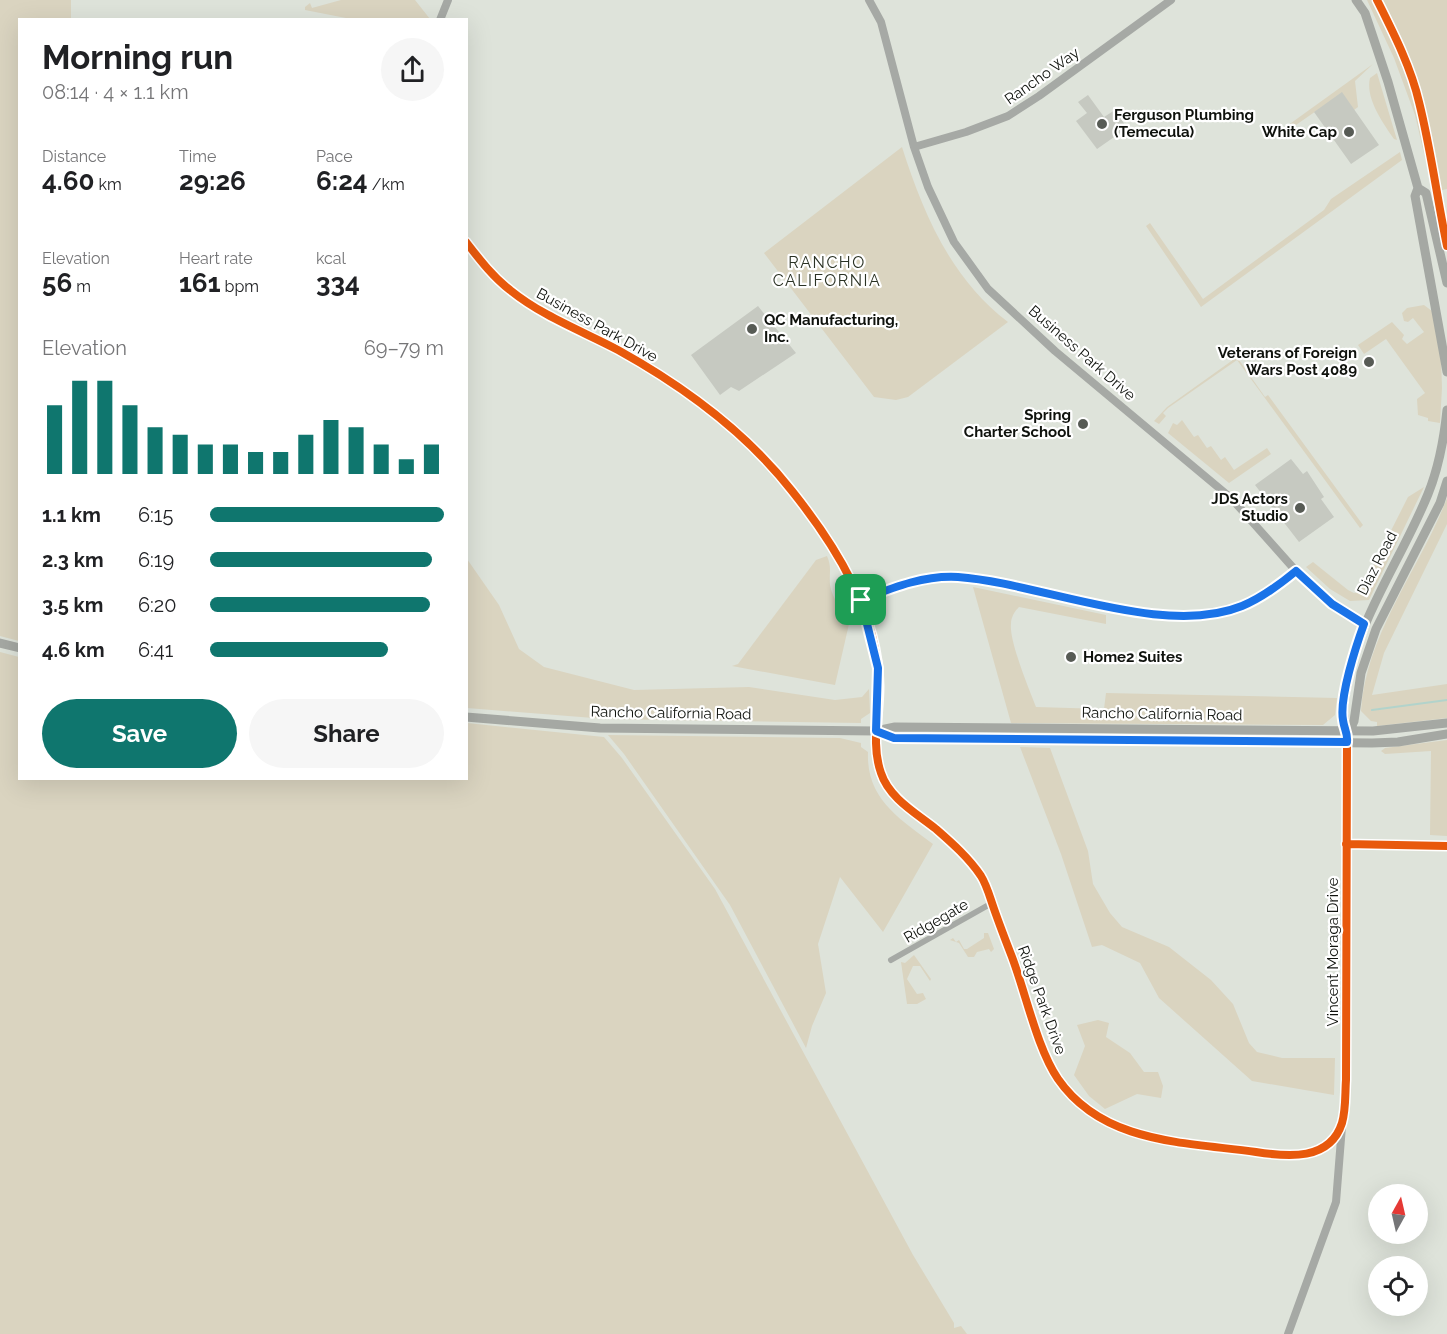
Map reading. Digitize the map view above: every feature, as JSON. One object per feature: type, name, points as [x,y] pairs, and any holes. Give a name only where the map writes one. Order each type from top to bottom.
[{"type":"main road","points":[[1356,0],[1365,13],[1388,82],[1418,188],[1415,196],[1447,372]]},
{"type":"main road","points":[[1418,188],[1426,193],[1447,284]]},
{"type":"main road","name":"Diaz Road","points":[[1348,731],[1343,720],[1348,675],[1364,624],[1428,495],[1440,458],[1447,410]]},
{"type":"main road","name":"Diaz Road","points":[[1347,742],[1348,731],[1354,721],[1361,673],[1376,629],[1440,503],[1447,482]]},
{"type":"main road","points":[[0,643],[18,648]]},
{"type":"main road","name":"Rancho California Road","points":[[468,717],[600,728],[876,731],[895,727],[1348,731],[1392,730],[1447,723]]},
{"type":"main road","name":"Rancho California Road","points":[[876,731],[894,738],[1347,742],[1398,742],[1447,734]]},
{"type":"street","points":[[441,18],[448,0]]},
{"type":"street","name":"Business Park Drive","points":[[869,0],[881,22],[914,147],[928,187],[954,242],[988,289],[1055,351],[1232,498],[1296,571],[1332,604],[1364,624]]},
{"type":"street","name":"Rancho Way","points":[[914,147],[966,132],[1008,116],[1040,96],[1171,0]]},
{"type":"street","name":"Business Park Drive","points":[[468,245],[485,267],[511,291],[540,310],[620,351],[710,409],[753,446],[791,489],[835,548],[861,600],[878,668],[876,731]]},
{"type":"street","points":[[861,600],[912,580],[956,577],[1004,583],[1132,611],[1175,615],[1211,614],[1241,607],[1267,594],[1296,571]]},
{"type":"street","name":"Ridge Park Drive","points":[[876,731],[878,763],[890,791],[963,854],[983,879],[1045,1052],[1059,1080],[1089,1112],[1126,1132],[1167,1141],[1296,1156],[1318,1152],[1334,1140],[1343,1121]]},
{"type":"street","name":"Vincent Moraga Drive","points":[[1288,1334],[1336,1202],[1346,1054],[1347,742]]},
{"type":"street","points":[[1346,844],[1447,846]]},
{"type":"street","name":"Ridgegate","points":[[891,960],[992,903]]},
{"type":"shaded area","points":[[0,0],[71,0],[71,18],[18,18],[18,641],[0,636]]},
{"type":"shaded area","points":[[341,0],[415,0],[429,18],[346,18],[305,10],[310,3],[312,8]]},
{"type":"shaded area","points":[[1367,0],[1447,0],[1447,189],[1433,192],[1415,115],[1394,58]]},
{"type":"shaded area","points":[[1373,64],[1355,81],[1358,107],[1354,110],[1342,93],[1283,134],[1280,131]]},
{"type":"shaded area","points":[[1377,73],[1397,140],[1385,126],[1372,102],[1370,78]]},
{"type":"shaded area","points":[[902,147],[919,196],[955,265],[970,286],[1008,322],[908,397],[896,400],[874,397],[764,253]]},
{"type":"shaded area","points":[[1400,152],[1402,160],[1201,307],[1146,226],[1150,223],[1203,299],[1324,210],[1331,199]]},
{"type":"shaded area","points":[[1424,305],[1432,311],[1441,358],[1440,423],[1428,421],[1428,418],[1418,415],[1417,399],[1425,393],[1386,339],[1364,354],[1358,345],[1392,322],[1404,335],[1402,339],[1407,344],[1424,332],[1413,318],[1408,322],[1404,321],[1402,313],[1407,308]]},
{"type":"shaded area","points":[[1237,357],[1265,397],[1268,395],[1363,525],[1360,528],[1237,360],[1168,408],[1163,413],[1166,416],[1159,424],[1154,421],[1167,407]]},
{"type":"shaded area","points":[[1182,420],[1194,437],[1198,435],[1207,448],[1211,446],[1221,460],[1225,457],[1234,470],[1267,448],[1271,454],[1229,483],[1168,433],[1173,423],[1177,425]]},
{"type":"shaded area","points":[[1424,487],[1369,600],[1350,601],[1330,589],[1306,567],[1313,562],[1348,590],[1354,593],[1360,592],[1408,497]]},
{"type":"shaded area","points":[[1447,498],[1447,524],[1384,653],[1372,695],[1447,684],[1447,718],[1377,726],[1377,722],[1371,721],[1361,711],[1365,682],[1373,655],[1383,628]]},
{"type":"shaded area","points":[[827,556],[831,590],[849,624],[835,685],[732,666],[738,664],[816,560]]},
{"type":"shaded area","points":[[468,560],[499,605],[519,649],[544,667],[634,690],[749,687],[835,700],[862,697],[869,689],[870,713],[861,719],[861,723],[606,719],[468,708]]},
{"type":"shaded area","points":[[973,587],[1106,615],[1106,624],[1019,607],[1016,610],[1011,621],[1013,642],[1036,707],[1104,709],[1106,693],[1337,698],[1335,715],[1323,725],[1011,723]]},
{"type":"shaded area","points":[[0,652],[18,657],[18,780],[468,780],[468,723],[604,737],[622,758],[715,889],[913,1255],[954,1323],[954,1328],[961,1326],[967,1334],[0,1334]]},
{"type":"shaded area","points":[[608,735],[840,738],[861,743],[861,747],[868,752],[869,768],[879,795],[897,816],[933,844],[883,932],[840,877],[818,944],[826,993],[812,1026],[806,1048],[730,905],[624,754]]},
{"type":"shaded area","points":[[1447,740],[1447,836],[1430,835],[1431,751],[1385,754],[1381,751],[1385,748]]},
{"type":"shaded area","points":[[1020,747],[1050,748],[1088,851],[1093,884],[1110,913],[1122,927],[1169,947],[1211,980],[1233,1004],[1249,1043],[1257,1052],[1282,1058],[1335,1058],[1334,1095],[1252,1081],[1159,998],[1140,963],[1102,945],[1092,947],[1061,854]]},
{"type":"shaded area","points":[[984,933],[988,933],[994,949],[991,952],[989,949],[977,952],[974,957],[968,957],[956,942],[959,940],[964,949],[967,949],[984,938]]},
{"type":"shaded area","points":[[914,955],[931,979],[930,981],[920,966],[913,966],[907,979],[917,994],[923,993],[926,999],[917,1004],[907,1004],[901,962],[905,963]]},
{"type":"shaded area","points":[[1098,1020],[1109,1023],[1106,1037],[1130,1053],[1144,1072],[1158,1072],[1163,1086],[1161,1098],[1137,1094],[1105,1109],[1089,1096],[1074,1075],[1085,1046],[1077,1025]]},
{"type":"building","name":"White Cap","points":[[1342,92],[1379,145],[1351,164],[1314,112]]},
{"type":"building","name":"Ferguson Plumbing (Temecula)","points":[[1088,95],[1104,117],[1115,110],[1127,128],[1097,149],[1076,121],[1087,113],[1078,102]]},
{"type":"building","name":"QC Manufacturing, Inc.","points":[[758,306],[796,353],[739,391],[731,387],[720,395],[691,355]]},
{"type":"building","name":"JDS Actors Studio","points":[[1291,459],[1303,474],[1307,471],[1324,497],[1321,499],[1334,517],[1299,542],[1255,485]]},
{"type":"waterway","points":[[1372,710],[1447,700]]},
{"type":"cycle path","points":[[1377,0],[1401,50],[1416,89],[1447,246]]},
{"type":"cycle path","points":[[468,244],[492,274],[522,299],[642,364],[712,412],[755,449],[774,469],[824,534],[852,582],[871,632],[877,659],[879,686],[876,752],[885,782],[904,804],[960,851],[981,876],[1012,957],[1044,1052],[1058,1079],[1077,1100],[1098,1116],[1122,1128],[1174,1142],[1281,1155],[1307,1154],[1328,1144],[1336,1135],[1343,1118],[1346,1080],[1347,742]]},
{"type":"cycle path","points":[[1346,844],[1447,846]]},
{"type":"place","name":"Ferguson Plumbing (Temecula)","points":[[1102,124]]},
{"type":"place","name":"White Cap","points":[[1349,132]]},
{"type":"place","name":"QC Manufacturing, Inc.","points":[[752,329]]},
{"type":"place","name":"Veterans of Foreign Wars Post 4089","points":[[1369,362]]},
{"type":"place","name":"Spring Charter School","points":[[1083,424]]},
{"type":"place","name":"JDS Actors Studio","points":[[1300,508]]},
{"type":"place","name":"Home2 Suites","points":[[1071,657]]},
{"type":"district","name":"RANCHO CALIFORNIA","points":[[827,271]]},
{"type":"route","points":[[1296,571],[1332,604],[1364,624],[1348,675],[1343,720],[1348,731],[1347,742],[894,738],[876,731],[878,668],[861,600],[912,580],[956,577],[1004,583],[1132,611],[1175,615],[1211,614],[1241,607],[1267,594],[1296,571]]}]
